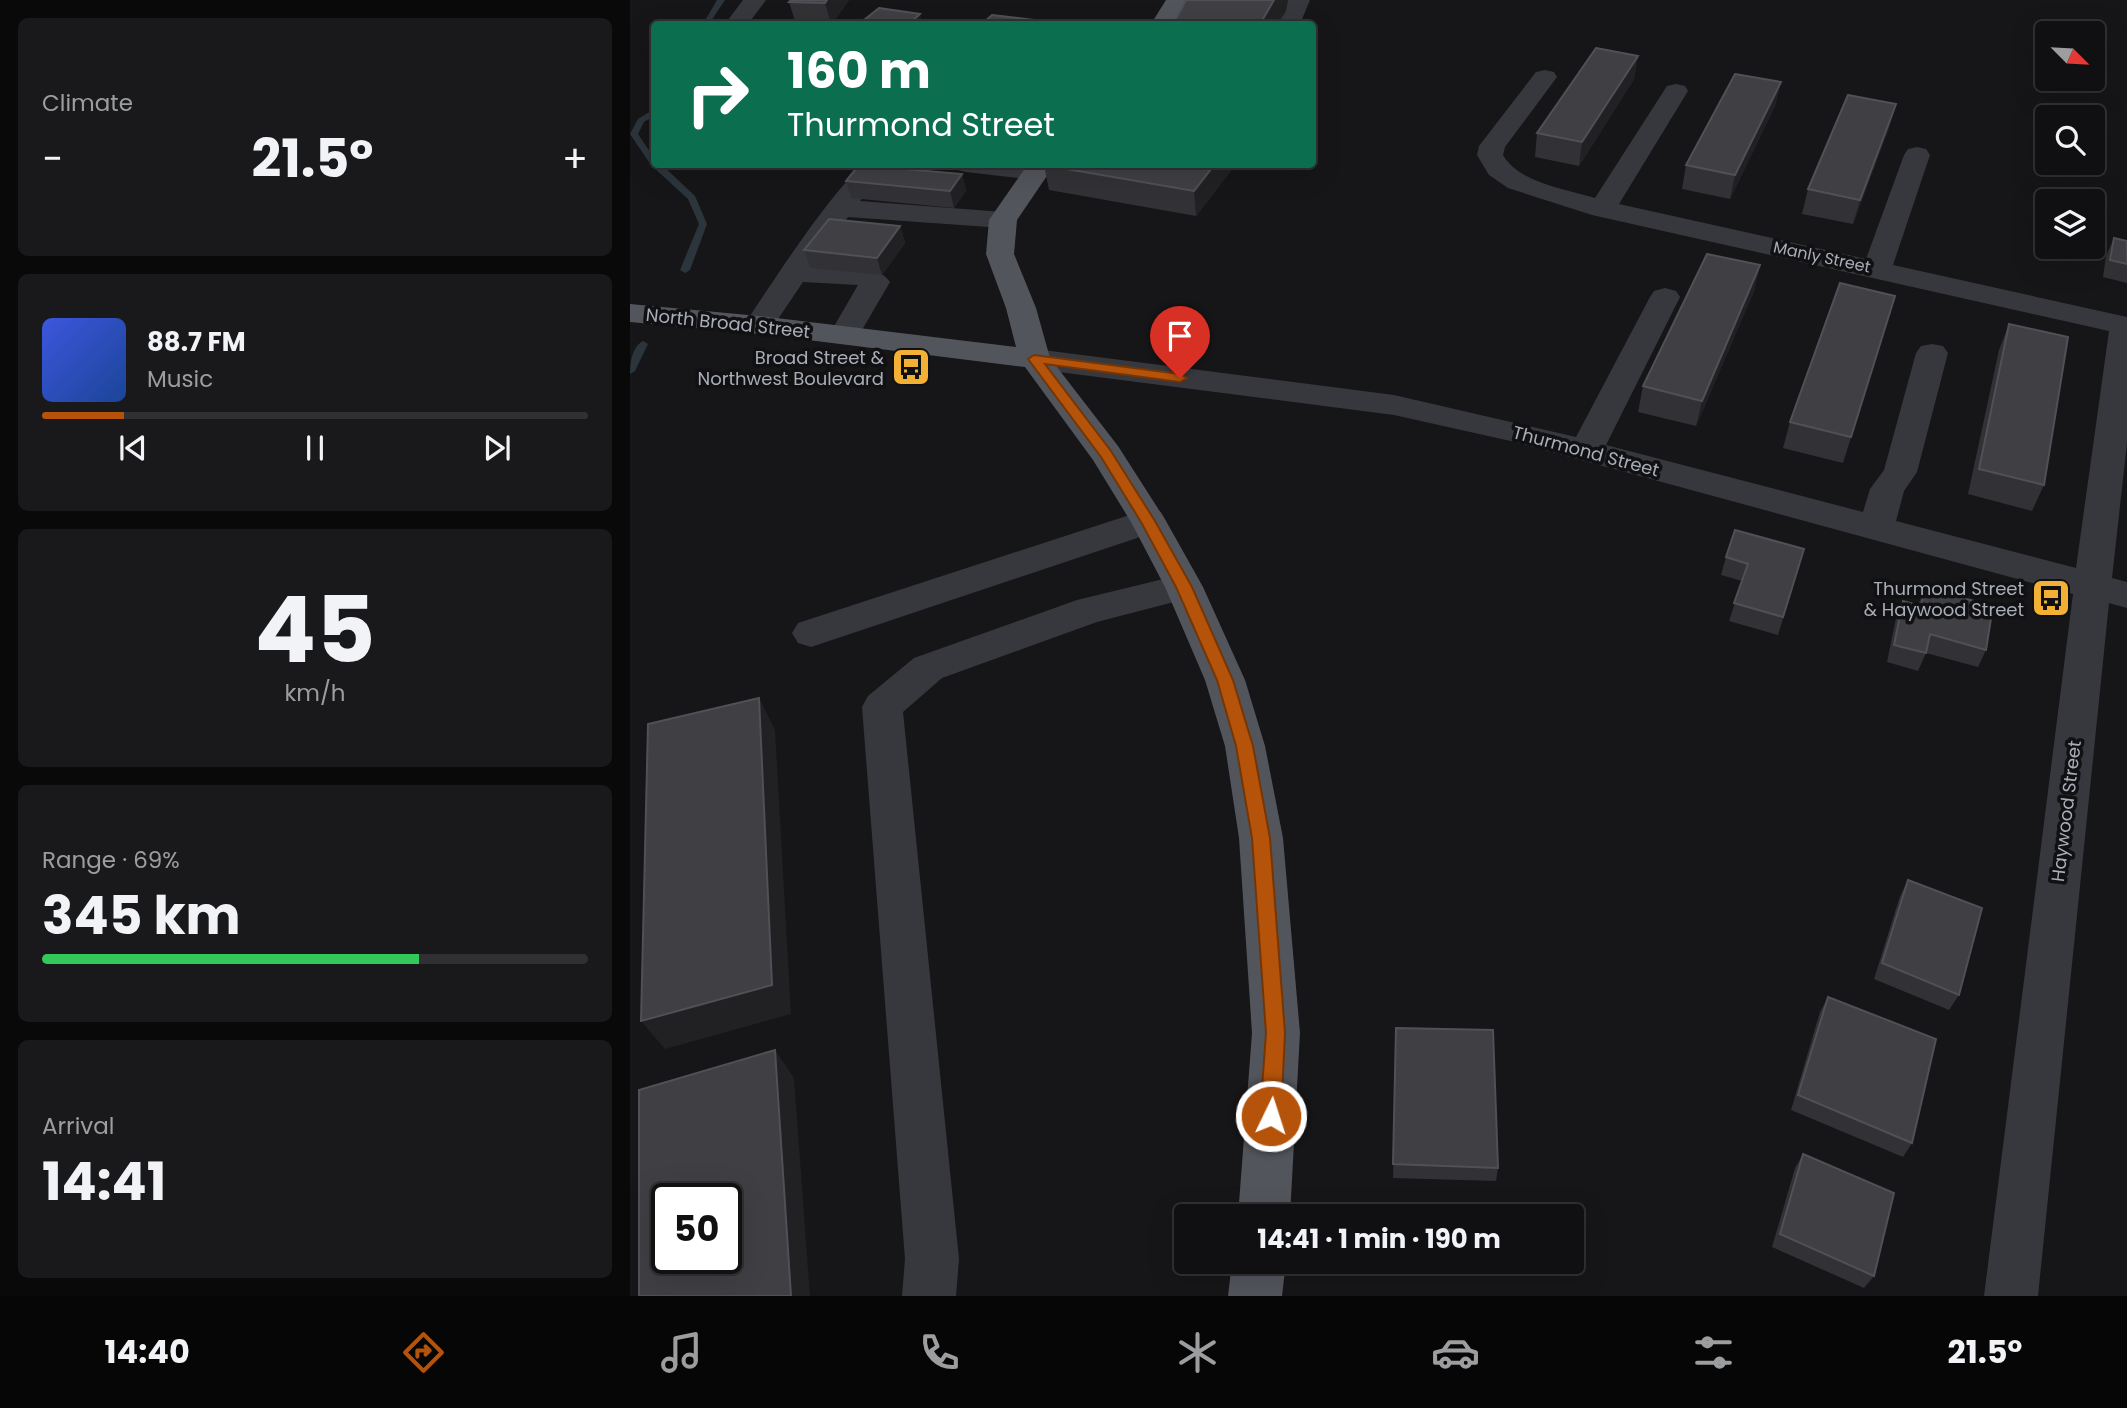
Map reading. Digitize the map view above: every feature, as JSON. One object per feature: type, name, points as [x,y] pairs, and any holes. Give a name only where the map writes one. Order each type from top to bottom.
[{"type":"main road","points":[[1165,21],[1177,0]]},
{"type":"main road","points":[[1039,168],[1003,220],[1000,254],[1021,308],[1034,359],[1106,454],[1148,521],[1184,587],[1225,680],[1245,746],[1261,838],[1276,1033],[1265,1204]]},
{"type":"main road","name":"North Broad Street","points":[[630,313],[759,325],[1034,359]]},
{"type":"main road","points":[[1255,1296],[1258,1274]]},
{"type":"street","points":[[738,21],[755,0]]},
{"type":"street","points":[[1290,21],[1299,0]]},
{"type":"street","name":"Manly Street","points":[[1545,77],[1493,146],[1490,155],[1498,169],[1518,182],[1602,209],[2126,326]]},
{"type":"street","points":[[1602,209],[1676,91]]},
{"type":"street","points":[[1877,270],[1917,155]]},
{"type":"street","points":[[759,325],[840,208],[867,174],[881,168]]},
{"type":"street","points":[[840,208],[1003,220]]},
{"type":"street","points":[[795,273],[868,276],[875,282],[844,335]]},
{"type":"street","points":[[1587,451],[1665,297]]},
{"type":"street","name":"Haywood Street","points":[[2015,1295],[2109,591],[2126,326]]},
{"type":"street","points":[[1876,528],[1887,489],[1900,472],[1932,353]]},
{"type":"street","name":"Thurmond Street","points":[[1034,359],[1394,405],[1587,451],[2109,591]]},
{"type":"street","points":[[811,633],[1148,521]]},
{"type":"street","points":[[929,1296],[932,1259],[882,708],[928,667],[1090,610],[1184,587]]},
{"type":"building","points":[[827,0],[825,3],[789,2]]},
{"type":"building","points":[[1186,0],[1274,0],[1262,21],[1173,21]]},
{"type":"building","points":[[879,8],[920,14],[912,21],[863,21]]},
{"type":"building","points":[[992,15],[1042,21],[985,21]]},
{"type":"building","points":[[1596,48],[1638,56],[1582,142],[1537,133]]},
{"type":"building","points":[[1735,74],[1781,82],[1735,175],[1686,165]]},
{"type":"building","points":[[1848,95],[1896,104],[1860,200],[1808,189]]},
{"type":"building","points":[[857,168],[962,174],[950,191],[846,181]]},
{"type":"building","points":[[1061,168],[1212,168],[1194,191]]},
{"type":"building","points":[[829,219],[900,226],[877,258],[804,250]]},
{"type":"building","points":[[2114,238],[2127,241],[2127,264],[2110,260]]},
{"type":"building","points":[[1707,254],[1760,265],[1702,401],[1643,386]]},
{"type":"building","points":[[1840,283],[1895,296],[1851,437],[1790,422]]},
{"type":"building","points":[[2009,324],[2068,337],[2044,485],[1979,469]]},
{"type":"building","points":[[1735,530],[1804,549],[1783,617],[1734,603],[1748,564],[1726,557]]},
{"type":"building","points":[[1925,588],[1993,606],[1986,650],[1930,634],[1926,653],[1894,645],[1903,601],[1921,606]]},
{"type":"building","points":[[759,698],[772,985],[641,1021],[648,724]]},
{"type":"building","points":[[1908,880],[1982,908],[1959,995],[1882,963]]},
{"type":"building","points":[[1828,997],[1936,1039],[1912,1143],[1798,1095]]},
{"type":"building","points":[[1396,1028],[1493,1030],[1498,1168],[1393,1164]]},
{"type":"building","points":[[775,1050],[791,1296],[639,1296],[639,1090]]},
{"type":"building","points":[[1803,1154],[1894,1193],[1874,1276],[1780,1234]]},
{"type":"waterway","points":[[708,21],[721,0]]},
{"type":"waterway","points":[[651,115],[641,121],[634,134],[651,159]]},
{"type":"waterway","points":[[660,168],[692,198],[703,224],[685,270]]},
{"type":"waterway","points":[[630,371],[643,344]]},
{"type":"place","name":"Broad Street & Northwest Boulevard","points":[[911,367]]},
{"type":"place","name":"Thurmond Street & Haywood Street","points":[[2051,598]]},
{"type":"route","points":[[1180,378],[1034,359],[1106,454],[1148,521],[1184,587],[1225,680],[1245,746],[1261,838],[1276,1033],[1271,1116]]}]
